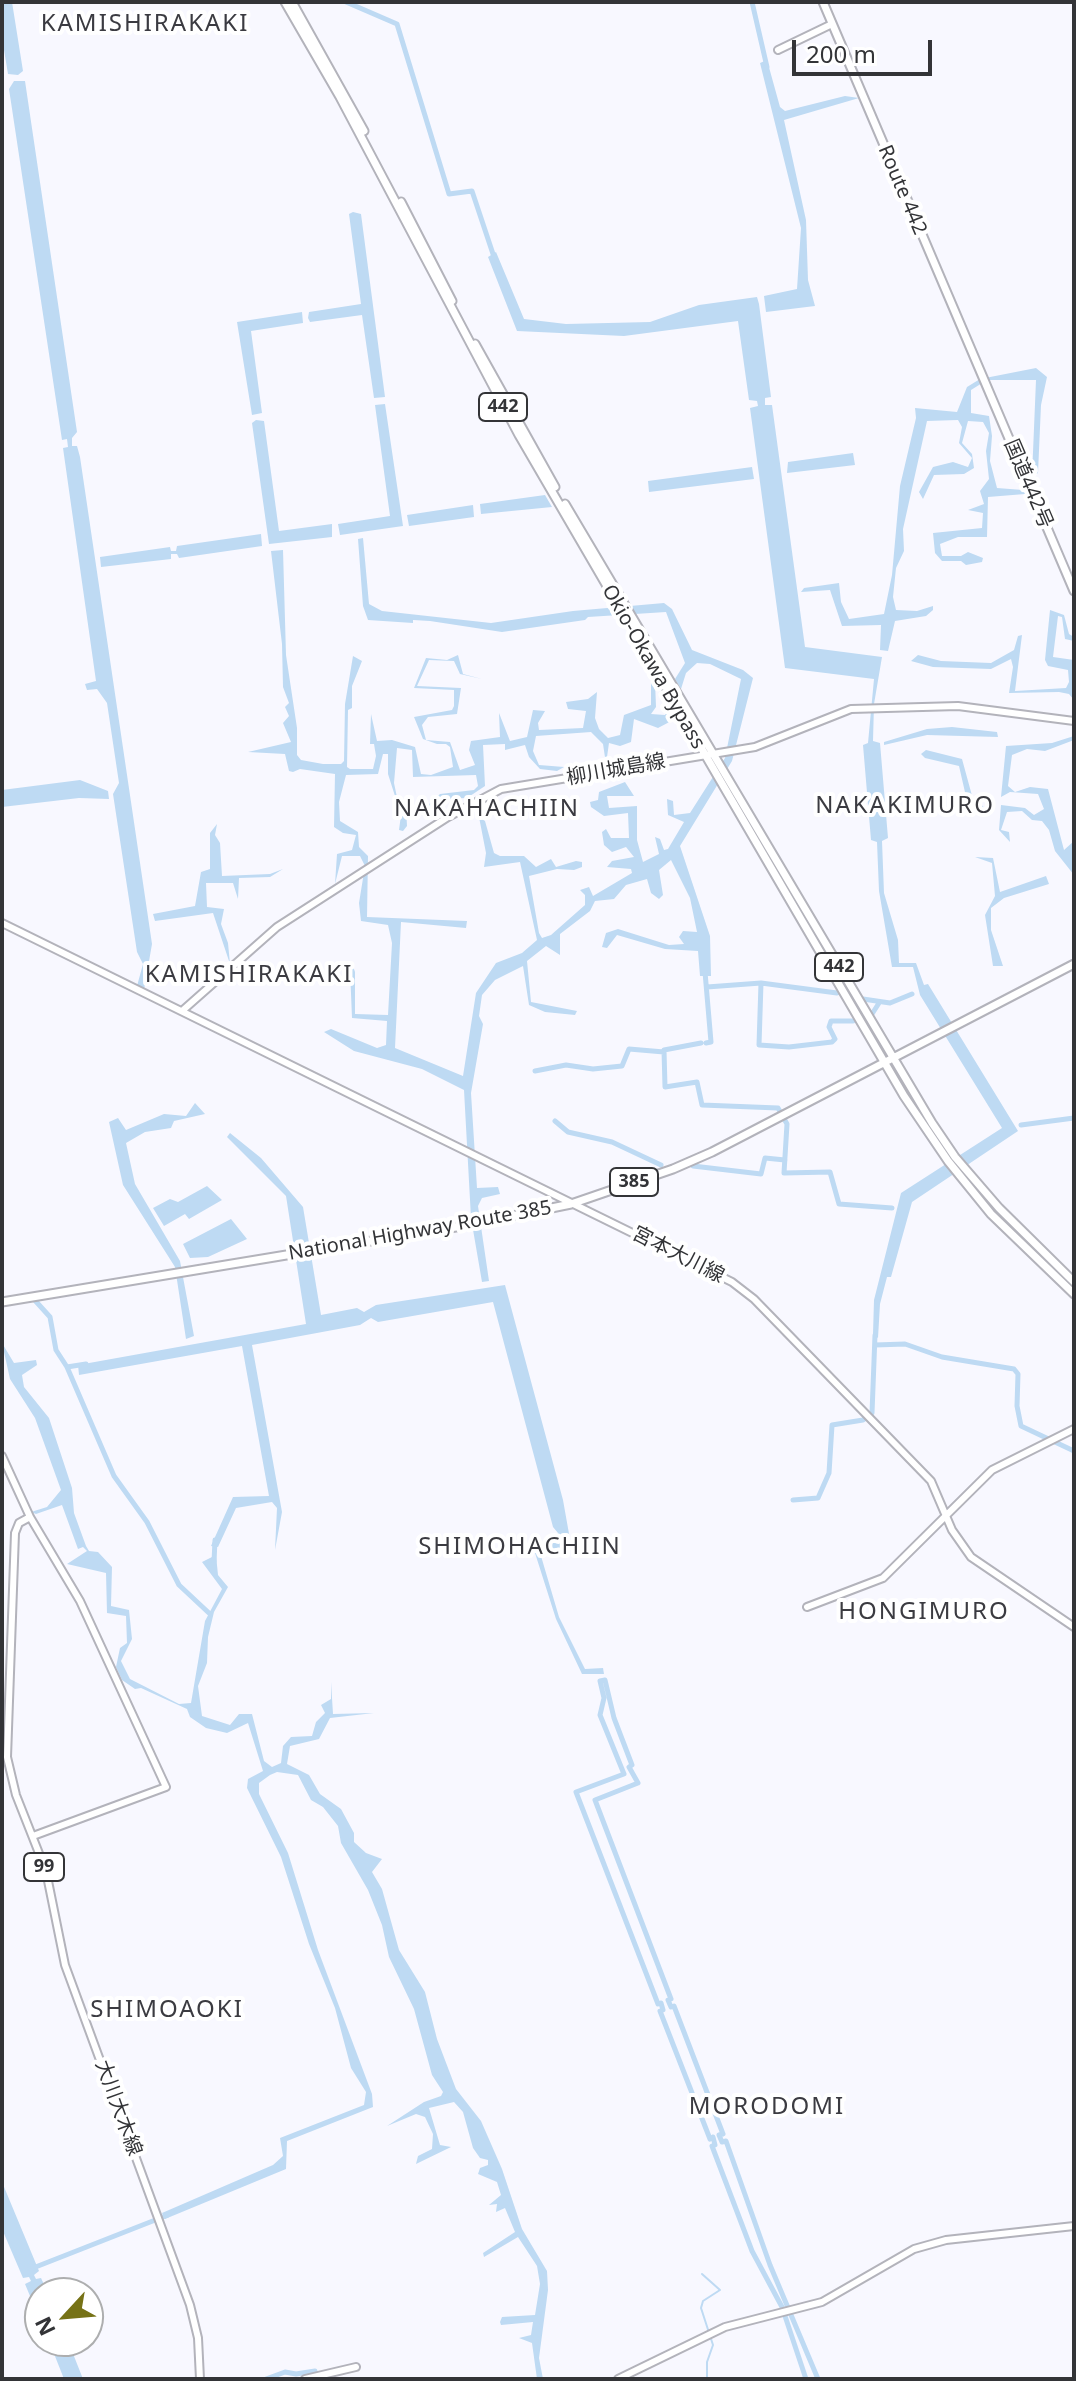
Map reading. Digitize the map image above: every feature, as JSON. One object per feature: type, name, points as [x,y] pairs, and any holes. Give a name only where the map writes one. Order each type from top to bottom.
[{"type":"highway","name":"Okio-Okawa Bypass","points":[[285,2],[397,199]]},
{"type":"highway","name":"Okio-Okawa Bypass","points":[[292,2],[491,385],[685,714],[715,754],[889,1062]]},
{"type":"highway","name":"Route 442","points":[[823,2],[983,377]]},
{"type":"highway","name":"国道442号","points":[[983,377],[1074,591]]},
{"type":"highway","name":"Okio-Okawa Bypass","points":[[685,714],[714,774],[889,1062],[952,1159],[1020,1245],[1074,1294]]},
{"type":"highway","name":"National Highway Route 385","points":[[2,1302],[481,1223],[571,1204],[673,1169],[778,1119],[1074,964]]},
{"type":"highway","name":"Okio-Okawa Bypass","points":[[961,1171],[1074,1282]]},
{"type":"main road","points":[[778,50],[832,24]]},
{"type":"main road","name":"柳川城島線","points":[[182,1011],[277,927],[486,794],[514,786],[736,751],[772,741],[845,710],[958,706],[1074,721]]},
{"type":"main road","points":[[2,923],[182,1011]]},
{"type":"main road","name":"宮本大川線","points":[[182,1011],[713,1271],[754,1299],[931,1481],[945,1515],[971,1557],[1074,1627]]},
{"type":"main road","points":[[807,1607],[883,1578],[998,1465],[1074,1429]]},
{"type":"main road","name":"99","points":[[2,1456],[30,1517],[80,1601],[166,1787],[33,1836]]},
{"type":"main road","name":"大川大木線","points":[[30,1517],[19,1523],[15,1533],[6,1736],[16,1795],[46,1871],[65,1965],[190,2305],[198,2338],[200,2379]]},
{"type":"main road","points":[[618,2379],[725,2327],[822,2302],[914,2249],[946,2240],[1074,2226]]},
{"type":"main road","points":[[305,2379],[356,2367]]},
{"type":"water","points":[[2,2],[12,2],[23,71],[18,75],[8,74],[2,38]]},
{"type":"water","points":[[767,60],[780,107],[785,111],[845,96],[859,98],[784,120],[806,220],[808,280],[815,306],[766,312],[764,296],[797,289],[801,228],[760,63]]},
{"type":"water","points":[[14,81],[25,81],[77,432],[72,438],[72,446],[77,446],[80,457],[152,944],[144,990],[137,986],[143,964],[137,952],[113,794],[119,783],[107,703],[97,689],[87,690],[85,684],[96,681],[63,448],[68,447],[67,439],[62,440],[9,89]]},
{"type":"water","points":[[349,214],[361,214],[385,397],[374,398],[362,315],[310,322],[308,318],[309,312],[361,304]]},
{"type":"water","points":[[496,252],[524,319],[566,324],[650,322],[699,305],[757,297],[771,397],[765,398],[765,405],[772,405],[805,647],[882,657],[874,704],[873,741],[880,743],[888,838],[882,841],[884,893],[898,940],[899,963],[916,963],[924,985],[928,984],[1018,1131],[912,1202],[891,1277],[887,1277],[880,1304],[878,1338],[873,1334],[874,1300],[901,1193],[1002,1128],[920,995],[913,967],[892,967],[879,891],[877,842],[871,840],[863,745],[868,743],[874,679],[785,668],[750,408],[758,406],[757,401],[749,400],[738,321],[624,336],[517,331],[488,257]]},
{"type":"water","points":[[302,312],[303,323],[251,331],[262,413],[252,415],[237,322]]},
{"type":"water","points":[[1036,368],[1047,377],[1041,405],[1038,473],[1032,476],[1036,380],[987,380],[971,390],[971,413],[989,416],[992,436],[990,461],[997,488],[1023,490],[1025,494],[988,497],[987,537],[958,537],[940,544],[942,556],[961,556],[968,552],[983,558],[982,562],[966,565],[961,561],[942,561],[935,553],[933,533],[982,528],[983,513],[968,510],[984,504],[980,491],[989,479],[986,451],[989,433],[983,422],[968,421],[962,443],[972,454],[974,468],[964,474],[934,475],[923,499],[919,492],[933,467],[953,462],[968,467],[972,458],[959,443],[962,427],[958,420],[927,421],[903,529],[904,551],[896,568],[893,597],[896,610],[917,611],[933,606],[933,610],[926,616],[895,621],[888,651],[880,650],[881,625],[842,626],[830,590],[801,592],[804,588],[839,583],[841,602],[849,619],[884,614],[892,575],[900,486],[916,418],[915,408],[957,412],[967,387],[980,379]]},
{"type":"water","points":[[385,404],[403,526],[340,535],[338,524],[390,516],[375,405]]},
{"type":"water","points":[[264,421],[279,531],[332,524],[332,537],[269,544],[252,423]]},
{"type":"water","points":[[853,453],[855,465],[787,473],[788,462]]},
{"type":"water","points":[[752,467],[754,479],[649,492],[648,481]]},
{"type":"water","points":[[545,495],[552,507],[481,514],[480,504]]},
{"type":"water","points":[[473,505],[474,517],[409,526],[407,515]]},
{"type":"water","points":[[261,534],[262,546],[179,558],[177,554],[171,554],[171,559],[101,567],[100,557],[170,547],[171,551],[176,551],[177,546]]},
{"type":"water","points":[[363,538],[369,604],[382,611],[491,623],[573,611],[664,603],[672,609],[692,650],[743,670],[753,678],[732,761],[680,846],[710,936],[711,976],[700,976],[698,951],[665,949],[617,935],[607,948],[602,947],[606,933],[618,929],[669,945],[684,944],[679,937],[683,931],[697,932],[690,898],[671,860],[659,870],[663,895],[659,899],[651,893],[647,879],[626,885],[614,899],[595,901],[590,911],[560,934],[560,955],[546,946],[527,961],[531,1002],[577,1011],[575,1015],[545,1012],[529,1005],[523,966],[495,980],[482,995],[479,1016],[483,1024],[471,1093],[477,1188],[498,1187],[500,1194],[482,1198],[478,1206],[489,1281],[482,1282],[471,1218],[464,1090],[422,1069],[354,1051],[324,1032],[331,1029],[377,1048],[386,1045],[387,1021],[352,1018],[350,969],[353,966],[355,972],[355,1014],[388,1015],[392,943],[388,925],[361,921],[359,903],[365,866],[360,856],[342,856],[335,884],[337,854],[352,850],[356,835],[343,833],[334,827],[335,774],[300,769],[289,771],[285,754],[248,752],[291,742],[283,723],[289,716],[285,707],[289,703],[283,687],[282,644],[271,551],[283,550],[286,655],[297,728],[297,755],[301,760],[323,764],[341,764],[344,761],[345,704],[353,656],[362,661],[352,686],[352,708],[348,710],[347,767],[350,769],[373,769],[376,756],[374,744],[370,744],[371,714],[377,741],[392,740],[415,747],[421,774],[431,775],[453,767],[450,747],[446,744],[437,744],[423,739],[414,717],[452,710],[454,706],[454,690],[414,688],[426,658],[447,660],[458,655],[463,674],[482,679],[460,674],[454,661],[429,660],[417,686],[461,688],[457,714],[428,717],[422,725],[426,740],[450,742],[460,770],[475,765],[469,750],[471,741],[500,737],[499,713],[510,741],[527,737],[533,710],[545,711],[538,723],[539,730],[583,728],[586,711],[568,709],[566,702],[588,699],[597,692],[595,718],[599,729],[608,738],[620,735],[624,715],[651,705],[651,674],[655,681],[656,707],[651,714],[665,715],[669,709],[677,718],[658,728],[634,719],[631,742],[620,746],[609,743],[606,764],[603,744],[591,732],[536,736],[533,751],[539,765],[564,767],[557,771],[540,769],[529,757],[525,745],[505,750],[505,744],[483,745],[485,786],[467,798],[440,799],[430,810],[426,807],[440,794],[474,790],[478,786],[476,775],[413,777],[412,750],[397,748],[394,783],[398,802],[406,807],[407,826],[403,831],[399,830],[401,815],[388,774],[388,754],[383,754],[378,774],[346,775],[339,802],[340,821],[358,832],[359,847],[368,856],[367,917],[467,921],[466,928],[401,922],[395,1048],[463,1076],[476,993],[496,963],[522,953],[537,940],[520,862],[484,867],[486,853],[479,817],[485,821],[494,853],[500,856],[524,856],[536,867],[551,859],[556,867],[582,862],[582,867],[574,870],[557,869],[529,876],[539,933],[542,938],[551,935],[585,905],[585,895],[580,890],[589,887],[593,896],[632,873],[631,869],[607,867],[612,861],[634,857],[626,847],[612,852],[604,845],[602,832],[606,829],[611,838],[629,838],[628,813],[604,816],[591,807],[590,802],[598,800],[599,792],[625,782],[634,796],[607,796],[609,808],[637,806],[637,840],[643,862],[659,854],[655,837],[660,839],[664,850],[668,849],[684,822],[668,815],[667,799],[673,801],[674,815],[690,813],[725,758],[741,679],[710,664],[697,663],[686,673],[681,689],[675,679],[685,663],[666,612],[588,617],[585,620],[502,632],[430,621],[368,620],[363,606],[358,539]]},
{"type":"water","points":[[1050,610],[1064,615],[1069,634],[1074,637],[1074,641],[1065,639],[1062,617],[1058,616],[1053,657],[1074,660],[1074,700],[1069,694],[1059,692],[1009,693],[1013,667],[1011,659],[991,669],[933,667],[911,661],[918,655],[941,661],[991,663],[1014,650],[1018,636],[1022,635],[1015,691],[1066,688],[1068,670],[1048,666],[1045,660]]},
{"type":"water","points":[[952,727],[997,732],[998,737],[927,735],[884,745],[884,742],[927,729]]},
{"type":"water","points":[[1074,736],[1074,740],[1045,751],[1027,749],[1012,755],[1008,786],[1015,792],[1030,787],[1048,789],[1064,850],[1074,841],[1074,875],[1055,851],[1049,830],[1042,821],[1032,820],[1022,811],[1007,812],[1001,830],[1009,832],[1010,842],[999,830],[1001,805],[1025,808],[1034,815],[1044,809],[1038,794],[1010,792],[1001,797],[1006,746],[1052,743]]},
{"type":"water","points":[[926,750],[962,759],[974,803],[983,806],[984,811],[970,814],[959,766],[925,758],[921,754]]},
{"type":"water","points":[[80,780],[108,791],[109,799],[79,798],[2,807],[2,790]]},
{"type":"water","points":[[217,824],[215,835],[220,843],[222,876],[270,874],[283,869],[270,877],[239,878],[238,899],[233,883],[206,883],[207,907],[224,909],[221,924],[228,943],[230,964],[213,913],[155,921],[153,914],[195,906],[201,872],[210,869],[210,833]]},
{"type":"water","points":[[975,857],[993,858],[1000,892],[1046,876],[1049,884],[1004,898],[991,908],[991,930],[1003,966],[993,966],[985,915],[995,896],[992,863]]},
{"type":"water","points":[[195,1103],[205,1114],[174,1121],[171,1128],[145,1132],[126,1143],[135,1184],[180,1261],[194,1336],[186,1339],[175,1267],[123,1185],[109,1122],[118,1118],[126,1130],[164,1114],[186,1116]]},
{"type":"water","points":[[230,1133],[261,1158],[303,1207],[321,1315],[357,1308],[364,1312],[376,1305],[505,1285],[563,1500],[571,1545],[541,1556],[559,1617],[585,1669],[603,1668],[604,1674],[582,1674],[556,1619],[535,1553],[558,1533],[553,1527],[493,1302],[378,1322],[371,1318],[360,1325],[252,1345],[282,1512],[275,1550],[277,1508],[272,1502],[236,1508],[218,1547],[211,1546],[233,1497],[269,1496],[242,1346],[79,1375],[78,1365],[306,1324],[286,1196],[227,1137]]},
{"type":"water","points":[[207,1186],[222,1200],[189,1219],[185,1214],[164,1226],[153,1208],[170,1199],[178,1202]]},
{"type":"water","points":[[231,1219],[247,1239],[208,1257],[190,1258],[183,1244]]},
{"type":"water","points":[[2,1343],[14,1363],[36,1360],[37,1365],[22,1375],[24,1387],[49,1418],[72,1488],[74,1513],[86,1546],[89,1551],[98,1552],[112,1567],[111,1606],[129,1610],[132,1639],[121,1661],[130,1679],[179,1704],[191,1703],[205,1621],[222,1589],[202,1562],[216,1555],[218,1575],[228,1587],[214,1612],[208,1637],[207,1663],[198,1686],[202,1716],[230,1725],[239,1714],[252,1714],[264,1761],[272,1767],[281,1763],[283,1746],[291,1737],[312,1736],[316,1722],[325,1713],[321,1705],[331,1699],[331,1682],[333,1714],[374,1713],[330,1718],[319,1739],[290,1746],[287,1764],[309,1775],[320,1794],[341,1809],[354,1833],[354,1842],[366,1853],[382,1859],[372,1872],[382,1889],[399,1950],[425,1992],[437,2039],[456,2089],[481,2121],[502,2169],[522,2229],[547,2271],[548,2290],[539,2358],[543,2379],[537,2379],[532,2343],[519,2338],[531,2335],[533,2322],[501,2325],[500,2322],[502,2317],[535,2315],[540,2284],[537,2266],[518,2237],[484,2257],[483,2253],[515,2232],[505,2208],[496,2212],[497,2204],[489,2205],[501,2195],[497,2182],[478,2174],[480,2168],[488,2165],[488,2160],[480,2158],[473,2148],[463,2112],[454,2102],[429,2108],[440,2145],[451,2147],[416,2164],[418,2156],[432,2149],[433,2134],[425,2117],[416,2114],[387,2126],[443,2092],[432,2075],[414,2009],[389,1957],[382,1925],[368,1890],[341,1843],[338,1826],[323,1807],[311,1800],[298,1775],[277,1772],[270,1775],[259,1783],[259,1794],[288,1853],[318,1950],[372,2094],[373,2107],[287,2141],[286,2169],[165,2219],[162,2213],[273,2165],[283,2156],[280,2138],[364,2105],[366,2092],[351,2068],[335,2008],[309,1944],[281,1857],[247,1788],[248,1779],[263,1771],[248,1723],[227,1733],[206,1728],[190,1717],[187,1709],[141,1688],[135,1689],[122,1680],[116,1667],[120,1648],[127,1643],[126,1616],[107,1613],[106,1573],[67,1564],[87,1551],[83,1547],[78,1549],[62,1505],[36,1514],[31,1512],[47,1507],[61,1490],[35,1418],[10,1379]]},
{"type":"water","points":[[2,2182],[39,2271],[35,2277],[23,2278],[2,2229]]},
{"type":"water","points":[[55,2357],[74,2357],[83,2379],[64,2379]]},
{"type":"waterway","points":[[346,2],[397,24],[449,194],[472,191],[494,257]]},
{"type":"waterway","points":[[752,2],[767,67]]},
{"type":"waterway","points":[[705,972],[711,1042],[706,1043]]},
{"type":"waterway","points":[[761,983],[759,1045],[789,1047],[832,1042],[835,1039],[829,1027],[831,1021],[853,1021]]},
{"type":"waterway","points":[[707,987],[761,983],[837,993]]},
{"type":"waterway","points":[[863,999],[890,1003],[912,994]]},
{"type":"waterway","points":[[872,1014],[879,1003]]},
{"type":"waterway","points":[[701,1043],[664,1050],[665,1087],[697,1082],[702,1105],[778,1108],[787,1124],[784,1173],[830,1172],[839,1204],[892,1208]]},
{"type":"waterway","points":[[535,1071],[566,1065],[593,1069],[622,1066],[629,1049],[664,1052]]},
{"type":"waterway","points":[[1021,1125],[1074,1118]]},
{"type":"waterway","points":[[555,1121],[568,1132],[612,1142],[661,1165]]},
{"type":"waterway","points":[[693,1166],[761,1174],[765,1158],[785,1160]]},
{"type":"waterway","points":[[31,1296],[50,1317],[56,1350],[67,1367],[114,1476],[147,1522],[179,1585],[210,1614]]},
{"type":"waterway","points":[[793,1500],[818,1498],[829,1473],[832,1425],[863,1420],[872,1413],[875,1335]]},
{"type":"waterway","points":[[875,1345],[905,1344],[942,1357],[1014,1369],[1018,1374],[1017,1406],[1021,1426],[1074,1451]]},
{"type":"waterway","points":[[67,1367],[86,1364]]},
{"type":"waterway","points":[[214,1562],[215,1540]]},
{"type":"waterway","points":[[806,2379],[782,2307],[752,2251],[712,2146],[715,2145],[713,2137],[710,2139],[660,2011],[663,2010],[661,2003],[658,2004],[576,1792],[624,1774],[600,1715],[604,1698],[600,1681],[605,1680],[614,1718],[632,1765],[629,1767],[638,1783],[595,1800],[671,1999],[668,2000],[671,2007],[674,2006],[723,2134],[719,2135],[722,2142],[726,2141],[770,2265],[818,2379]]},
{"type":"waterway","points":[[33,2268],[168,2215]]},
{"type":"waterway","points":[[702,2274],[720,2290],[703,2301],[701,2308],[713,2345],[707,2362],[707,2379]]},
{"type":"waterway","points":[[266,2379],[285,2372],[315,2371]]},
{"type":"district","name":"KAMISHIRAKAKI","points":[[145,24]]},
{"type":"district","name":"NAKAKIMURO","points":[[905,806]]},
{"type":"district","name":"NAKAHACHIIN","points":[[487,809]]},
{"type":"district","name":"KAMISHIRAKAKI","points":[[249,975]]},
{"type":"district","name":"SHIMOHACHIIN","points":[[520,1547]]},
{"type":"district","name":"HONGIMURO","points":[[924,1612]]},
{"type":"district","name":"SHIMOAOKI","points":[[167,2010]]},
{"type":"district","name":"MORODOMI","points":[[767,2107]]}]
